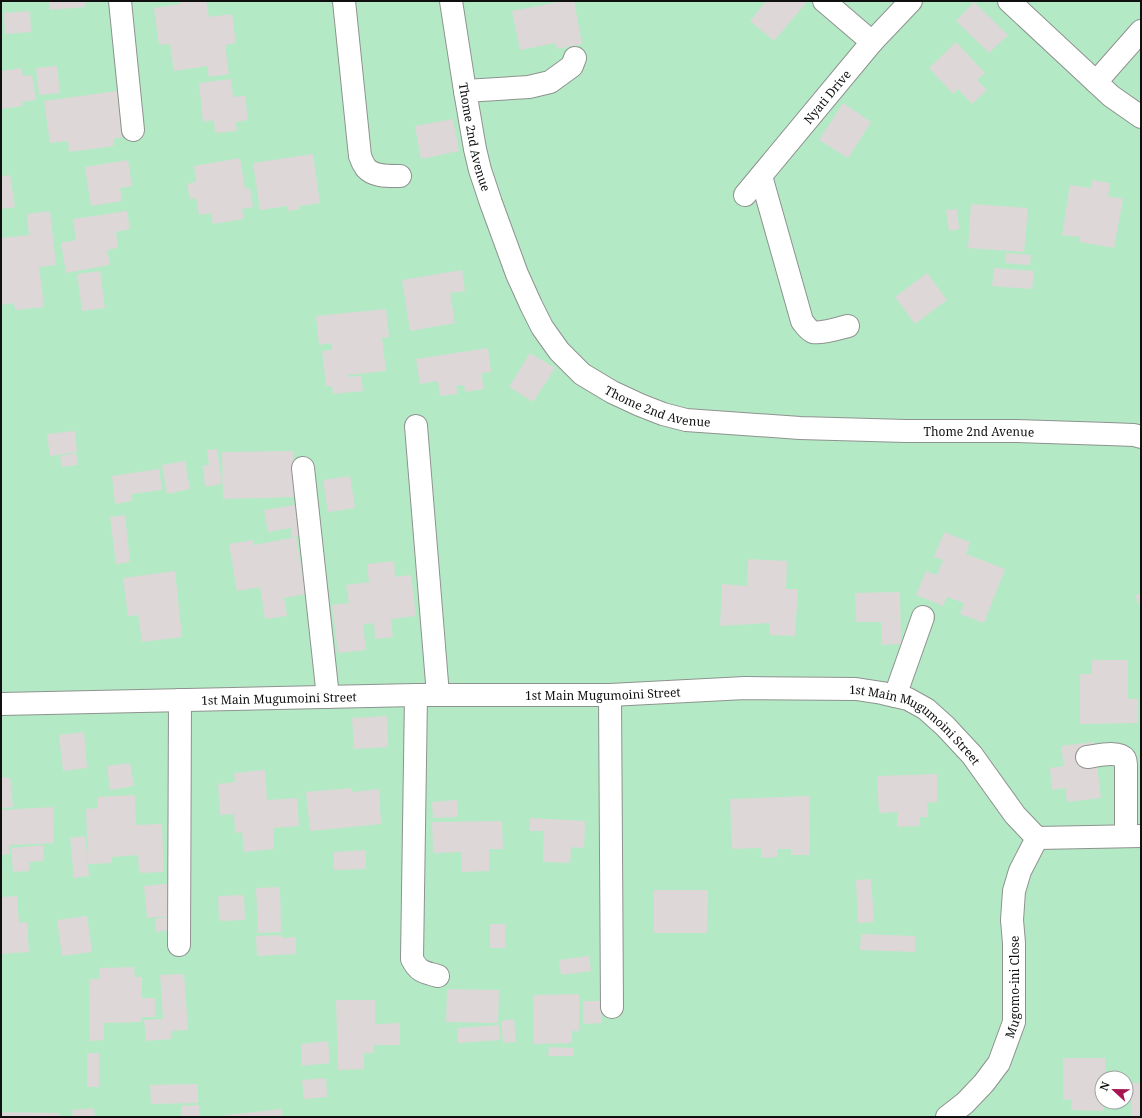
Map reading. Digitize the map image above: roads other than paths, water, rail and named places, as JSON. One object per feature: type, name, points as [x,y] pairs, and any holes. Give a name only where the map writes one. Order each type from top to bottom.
[{"type":"street","points":[[120,1],[133,130]]},
{"type":"street","points":[[344,1],[360,156],[365,167],[370,171],[381,175],[400,176]]},
{"type":"street","name":"Thome 2nd Avenue","points":[[451,1],[465,91],[480,170],[510,255],[531,305],[542,326],[559,351],[582,374],[612,392],[663,414],[686,420],[800,428],[906,431],[1024,431],[1134,435],[1141,437]]},
{"type":"street","points":[[824,1],[872,42]]},
{"type":"street","name":"Nyati Drive","points":[[745,195],[872,42],[911,1]]},
{"type":"street","points":[[1009,1],[1111,96],[1141,117]]},
{"type":"street","points":[[1096,82],[1141,31]]},
{"type":"street","points":[[465,91],[529,87],[550,82],[572,66],[575,58]]},
{"type":"street","points":[[761,176],[802,321],[812,332],[848,326]]},
{"type":"street","points":[[416,426],[438,695]]},
{"type":"street","points":[[303,468],[328,697]]},
{"type":"street","points":[[895,696],[923,617]]},
{"type":"street","name":"1st Main Mugumoini Street","points":[[1,704],[416,695],[610,695],[745,688],[856,689],[908,699],[926,709],[945,726],[972,755],[1015,815],[1037,838]]},
{"type":"street","points":[[416,695],[412,959],[416,967],[422,972],[438,976]]},
{"type":"street","points":[[610,695],[612,1007]]},
{"type":"street","points":[[179,945],[180,700]]},
{"type":"street","points":[[1037,838],[1134,836],[1125,759],[1113,754],[1086,758]]},
{"type":"street","name":"Mugomo-ini Close","points":[[947,1117],[984,1083],[999,1063],[1014,1022],[1014,943],[1012,920],[1014,891],[1020,871],[1037,838]]}]
